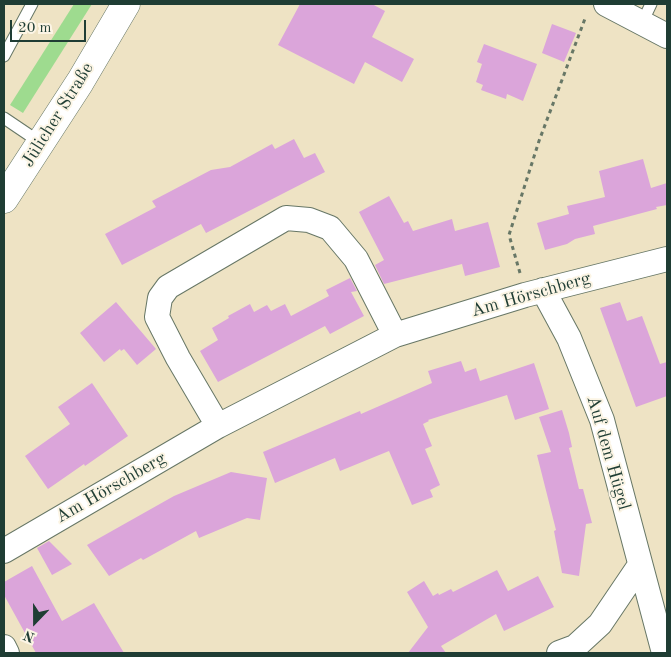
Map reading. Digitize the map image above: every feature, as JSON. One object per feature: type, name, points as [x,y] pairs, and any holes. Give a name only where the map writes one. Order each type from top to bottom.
[{"type":"street","name":"Jülicher Straße","points":[[4,200],[80,82],[126,4]]},
{"type":"street","points":[[597,8],[647,13],[667,36]]},
{"type":"street","points":[[218,426],[178,358],[157,317],[160,298],[168,287],[286,218],[309,220],[330,228],[356,259],[396,335]]},
{"type":"street","name":"Am Hörschberg","points":[[4,550],[218,426],[396,335],[534,292],[667,259]]},
{"type":"street","name":"Auf dem Hügel","points":[[534,292],[569,338],[602,420],[664,653]]},
{"type":"street","points":[[577,651],[600,624],[640,566]]},
{"type":"street","points":[[4,647],[7,653]]},
{"type":"lane","points":[[4,56],[32,4]]},
{"type":"lane","points":[[4,118],[41,143]]},
{"type":"path","points":[[534,292],[509,235],[539,141],[597,8]]},
{"type":"green space","points":[[74,4],[92,4],[23,113],[10,105]]},
{"type":"building","points":[[300,4],[372,4],[385,11],[372,37],[414,59],[402,82],[365,62],[354,84],[278,45]]},
{"type":"building","points":[[552,24],[576,33],[564,62],[542,53]]},
{"type":"building","points":[[484,44],[537,64],[523,101],[507,94],[506,99],[481,90],[483,85],[476,82],[482,64],[477,62]]},
{"type":"building","points":[[294,139],[304,158],[315,153],[325,172],[206,233],[201,224],[122,265],[105,234],[156,207],[152,201],[211,170],[230,167],[272,144],[275,149]]},
{"type":"building","points":[[643,159],[651,188],[667,183],[667,205],[593,226],[595,234],[545,250],[537,223],[569,214],[567,206],[605,197],[599,171]]},
{"type":"building","points":[[389,196],[404,223],[408,221],[413,231],[452,219],[455,231],[488,222],[500,267],[465,276],[462,264],[384,284],[375,265],[384,260],[359,212]]},
{"type":"building","points":[[350,278],[357,291],[351,292],[364,316],[330,334],[325,326],[218,382],[200,351],[218,340],[212,328],[229,318],[228,316],[250,304],[254,312],[267,305],[271,311],[285,304],[291,316],[329,296],[326,290]]},
{"type":"building","points":[[116,302],[156,349],[137,365],[124,349],[121,351],[120,349],[104,362],[80,333]]},
{"type":"building","points":[[620,302],[627,321],[642,316],[660,364],[667,362],[667,396],[636,407],[600,308]]},
{"type":"building","points":[[461,361],[465,372],[476,368],[480,381],[534,363],[549,409],[515,420],[507,395],[428,420],[423,424],[432,446],[425,449],[440,485],[430,490],[433,497],[412,505],[389,451],[340,471],[335,458],[275,483],[263,452],[360,411],[361,414],[432,383],[428,371]]},
{"type":"building","points":[[92,383],[128,436],[48,489],[25,456],[70,424],[58,407]]},
{"type":"building","points":[[562,410],[569,433],[572,447],[569,448],[579,489],[583,489],[592,523],[586,524],[579,576],[562,573],[554,531],[556,530],[537,455],[551,452],[539,417]]},
{"type":"building","points":[[231,472],[267,478],[260,520],[247,518],[199,538],[196,531],[109,576],[87,545],[174,496]]},
{"type":"building","points":[[49,541],[72,564],[52,575],[37,548]]},
{"type":"building","points":[[32,566],[62,621],[94,603],[124,653],[36,653],[4,595],[4,582]]},
{"type":"building","points":[[497,570],[508,591],[538,576],[554,607],[504,631],[496,614],[441,646],[446,653],[408,653],[428,627],[407,592],[424,581],[433,596],[451,589],[453,592]]}]
